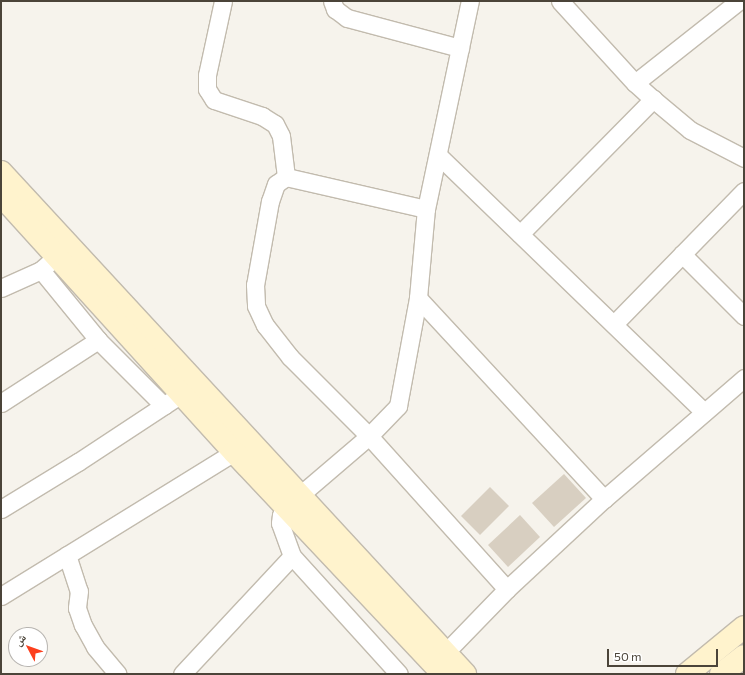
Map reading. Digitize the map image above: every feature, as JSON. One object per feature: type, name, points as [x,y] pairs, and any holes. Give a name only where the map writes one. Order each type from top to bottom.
[{"type":"main road","points":[[1,172],[294,502],[444,664],[465,674]]},
{"type":"main road","points":[[1,195],[57,256],[173,400],[294,502]]},
{"type":"main road","points":[[687,674],[744,627]]},
{"type":"main road","points":[[721,674],[744,656]]},
{"type":"street","points":[[223,1],[207,75],[207,89],[214,100],[262,116],[275,124],[281,136],[286,177]]},
{"type":"street","points":[[332,1],[335,9],[347,18],[460,48]]},
{"type":"street","points":[[399,674],[292,556],[280,523],[281,515],[294,502],[369,436],[398,406],[418,298],[426,209],[470,1]]},
{"type":"street","points":[[560,1],[635,83],[653,99],[690,130],[744,158]]},
{"type":"street","points":[[635,83],[737,4]]},
{"type":"street","points":[[520,234],[653,99]]},
{"type":"street","points":[[438,156],[704,412]]},
{"type":"street","points":[[426,209],[286,177],[276,184],[270,201],[254,285],[256,306],[265,325],[290,357],[369,436],[507,589]]},
{"type":"street","points":[[614,324],[744,191]]},
{"type":"street","points":[[682,254],[744,316]]},
{"type":"street","points":[[1,288],[41,270],[57,256]]},
{"type":"street","points":[[1,509],[173,400],[98,340],[41,270]]},
{"type":"street","points":[[418,298],[604,498]]},
{"type":"street","points":[[3,396],[98,340]]},
{"type":"street","points":[[444,664],[507,589],[604,498],[744,378]]},
{"type":"street","points":[[1,596],[234,452]]},
{"type":"street","points":[[67,556],[79,591],[77,608],[83,625],[94,647],[118,674]]},
{"type":"street","points":[[182,674],[292,556]]},
{"type":"building","points":[[564,474],[586,498],[554,527],[532,503]]},
{"type":"building","points":[[490,487],[509,506],[480,535],[461,516]]},
{"type":"building","points":[[520,515],[540,537],[508,567],[488,545]]}]
